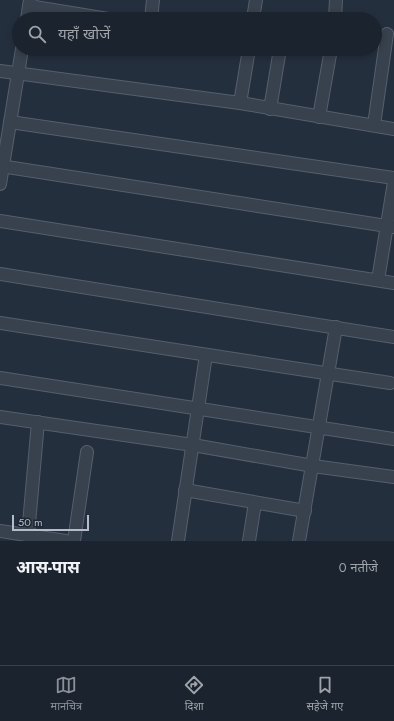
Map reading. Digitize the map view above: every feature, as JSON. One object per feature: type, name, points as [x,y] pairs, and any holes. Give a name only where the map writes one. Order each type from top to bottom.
[{"type":"street","points":[[152,12],[153,0]]},
{"type":"street","points":[[254,12],[256,0]]},
{"type":"street","points":[[335,12],[336,0]]},
{"type":"street","points":[[30,3],[74,12]]},
{"type":"street","points":[[374,125],[387,34]]},
{"type":"street","points":[[0,184],[21,56]]},
{"type":"street","points":[[240,103],[248,56]]},
{"type":"street","points":[[270,109],[279,56]]},
{"type":"street","points":[[319,117],[330,56]]},
{"type":"street","points":[[0,71],[18,72],[240,103],[394,129]]},
{"type":"street","points":[[10,122],[394,178]]},
{"type":"street","points":[[2,166],[390,226]]},
{"type":"street","points":[[378,280],[390,226],[394,182]]},
{"type":"street","points":[[0,221],[394,283]]},
{"type":"street","points":[[0,274],[394,337]]},
{"type":"street","points":[[0,323],[390,383]]},
{"type":"street","points":[[299,541],[336,327]]},
{"type":"street","points":[[178,541],[206,355]]},
{"type":"street","points":[[0,378],[318,429],[394,439]]},
{"type":"street","points":[[0,417],[193,445],[313,466],[394,477]]},
{"type":"street","points":[[28,535],[38,422]]},
{"type":"street","points":[[74,541],[87,452]]},
{"type":"street","points":[[185,490],[305,511]]},
{"type":"street","points":[[249,541],[255,503]]},
{"type":"street","points":[[0,531],[66,541]]}]
